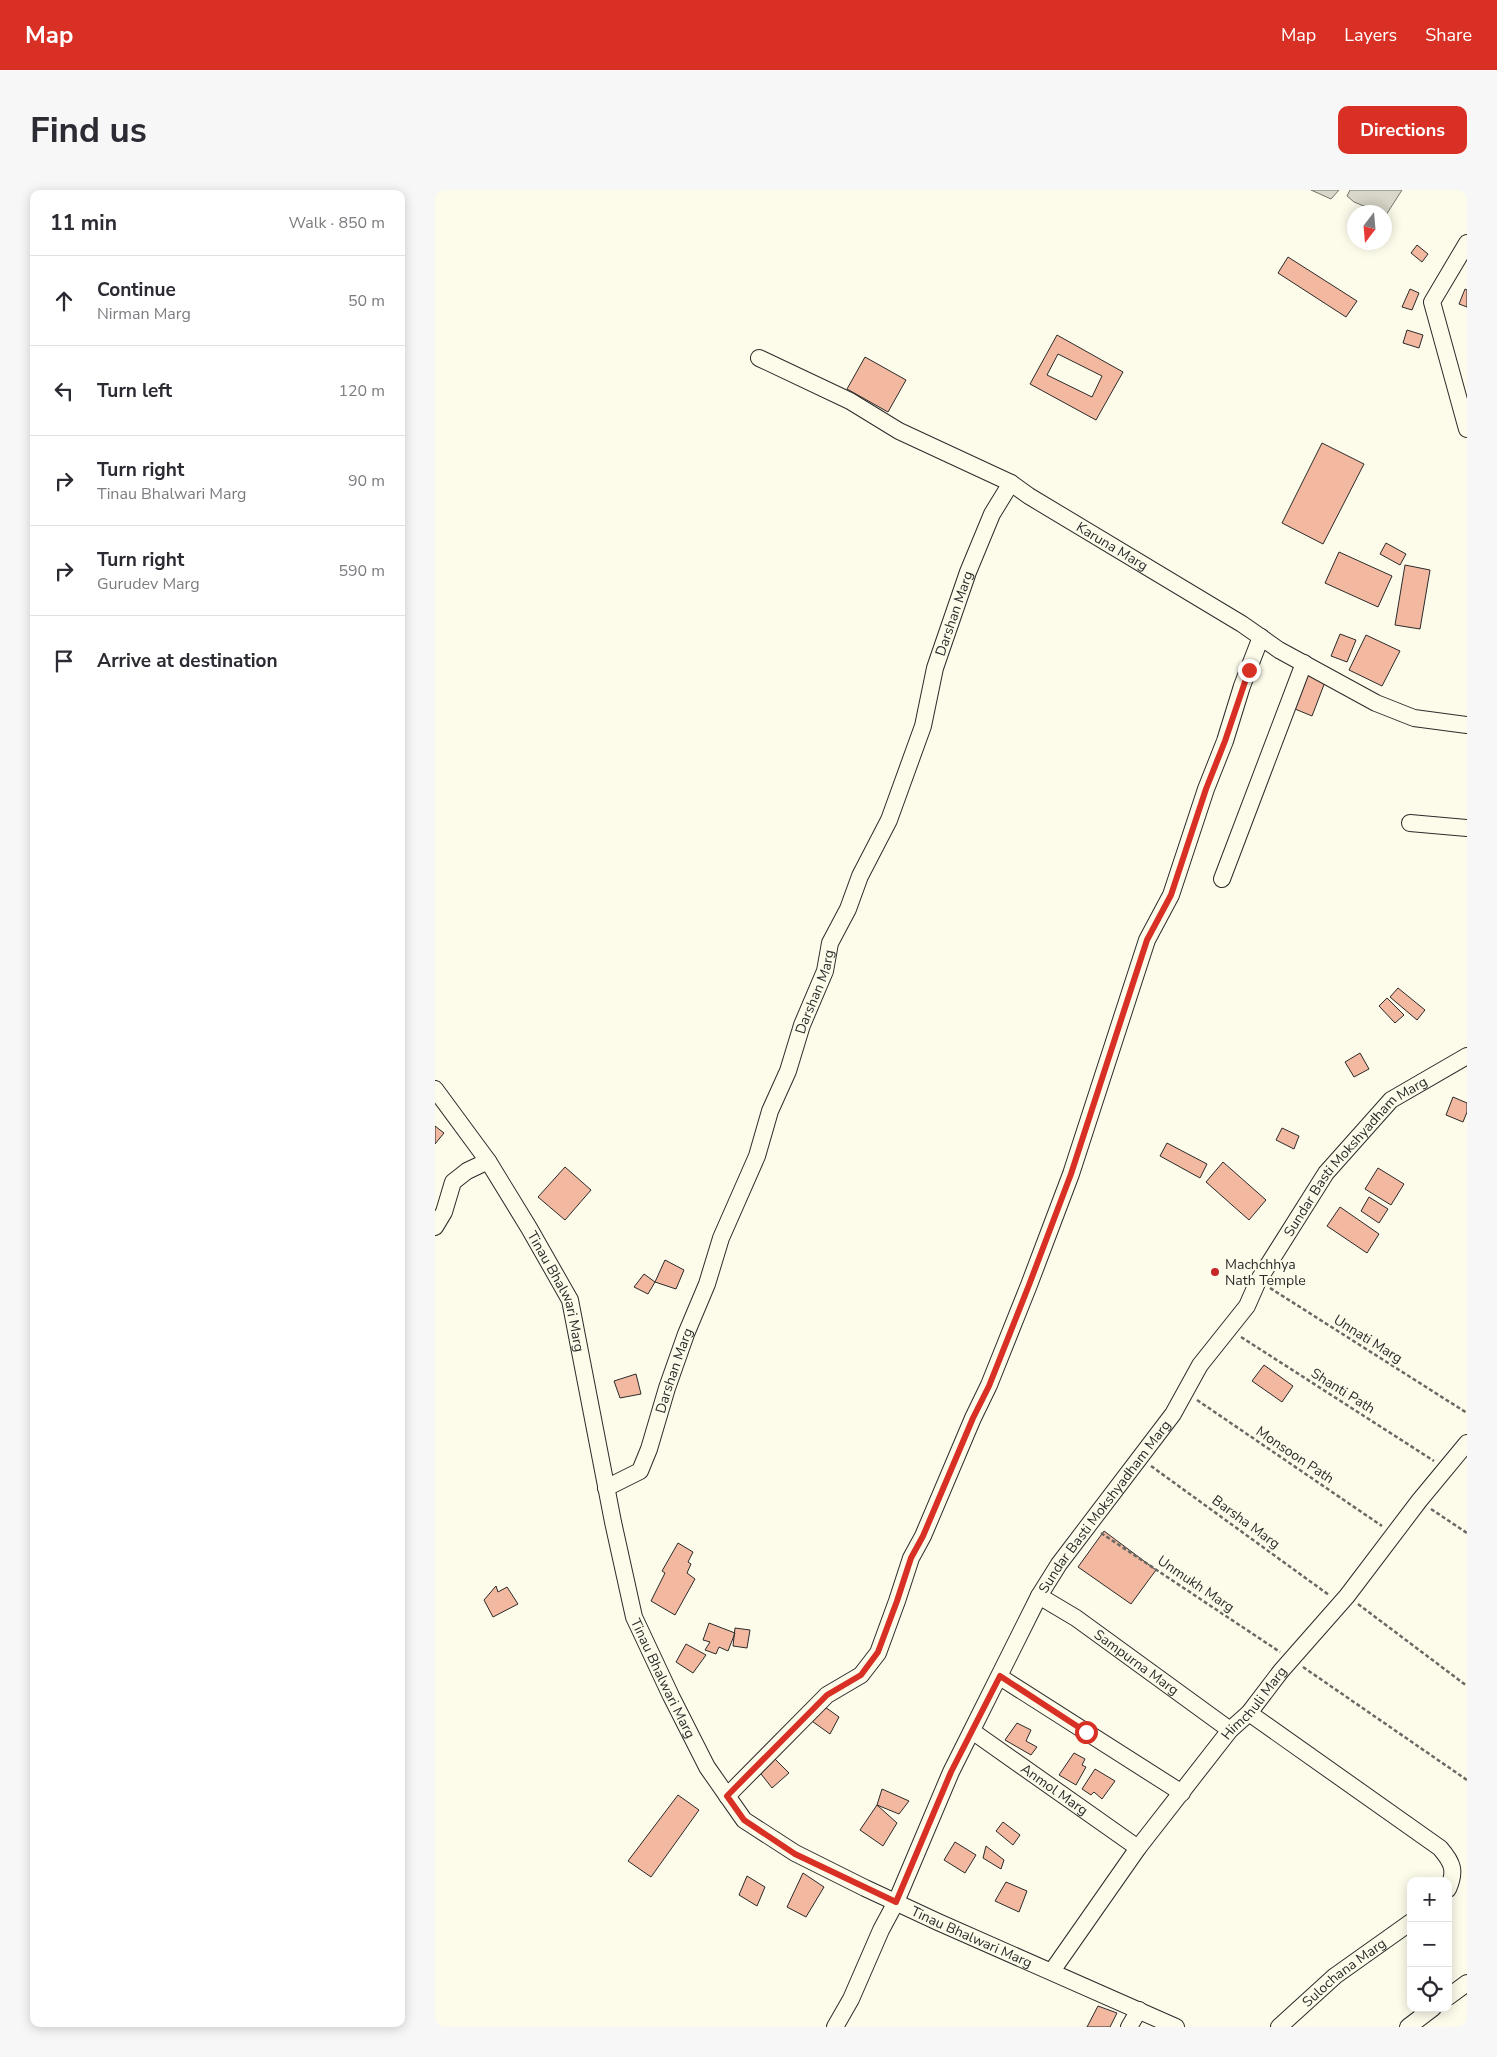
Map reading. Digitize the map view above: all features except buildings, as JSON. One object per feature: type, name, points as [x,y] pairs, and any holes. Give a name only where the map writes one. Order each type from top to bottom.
[{"type":"street","points":[[1467,243],[1432,302],[1467,429]]},
{"type":"street","name":"Karuna Marg","points":[[759,358],[850,401],[899,430],[1011,483],[1029,496],[1242,624],[1279,650],[1376,703],[1413,718],[1467,725]]},
{"type":"street","name":"Darshan Marg","points":[[606,1488],[640,1471],[685,1334],[707,1284],[721,1238],[757,1156],[770,1111],[788,1071],[802,1025],[825,971],[830,942],[848,909],[860,876],[889,820],[923,726],[935,668],[968,572],[992,514],[1011,483]]},
{"type":"street","points":[[727,1796],[827,1695],[861,1675],[878,1652],[911,1558],[923,1536],[973,1418],[989,1386],[1071,1174],[1147,940],[1171,895],[1206,789],[1225,741],[1242,686],[1261,637]]},
{"type":"street","points":[[1222,879],[1304,663]]},
{"type":"street","points":[[1410,823],[1467,828]]},
{"type":"street","name":"Sundar Basti Mokshyadham Marg","points":[[835,2027],[851,1999],[881,1930],[896,1902],[951,1772],[1039,1596],[1059,1564],[1173,1414],[1200,1365],[1247,1306],[1258,1281],[1326,1172],[1391,1100],[1467,1056]]},
{"type":"street","name":"Tinau Bhalwari Marg","points":[[435,1089],[488,1161],[570,1300],[606,1488],[635,1616],[671,1696],[707,1767],[744,1820],[795,1854],[896,1902],[1176,2027]]},
{"type":"street","points":[[435,1227],[444,1212],[453,1182],[467,1171],[488,1161]]},
{"type":"street","name":"Himchuli Marg","points":[[1052,1971],[1139,1848],[1230,1730],[1249,1713],[1344,1600],[1419,1501],[1467,1443]]},
{"type":"street","name":"Sampurna Marg","points":[[1039,1596],[1076,1618],[1230,1730]]},
{"type":"street","points":[[1000,1676],[1182,1793]]},
{"type":"street","points":[[1249,1713],[1440,1848],[1450,1860],[1451,1877]]},
{"type":"street","name":"Anmol Marg","points":[[972,1731],[1139,1848]]},
{"type":"street","name":"Sulochana Marg","points":[[1279,2027],[1335,1976],[1407,1925]]},
{"type":"street","points":[[1452,1994],[1467,1983]]},
{"type":"street","points":[[1129,2027],[1139,2010]]},
{"type":"street","points":[[1410,2026],[1428,2012]]},
{"type":"path","name":"Unnati Marg","points":[[1258,1281],[1467,1413]]},
{"type":"path","name":"Shanti Path","points":[[1229,1329],[1447,1469]]},
{"type":"path","name":"Monsoon Path","points":[[1185,1392],[1394,1534]]},
{"type":"path","name":"Barsha Marg","points":[[1139,1457],[1467,1686]]},
{"type":"path","points":[[1419,1501],[1467,1533]]},
{"type":"path","name":"Unmukh Marg","points":[[1088,1524],[1467,1780]]},
{"type":"shaded area","points":[[1311,190],[1339,190],[1331,199]]},
{"type":"shaded area","points":[[1350,190],[1402,190],[1392,206],[1361,205],[1347,196]]},
{"type":"place","name":"Machchhya Nath Temple","points":[[1215,1272]]},
{"type":"route","points":[[1086,1732],[1000,1676],[951,1772],[896,1902],[795,1854],[744,1820],[727,1796],[827,1695],[861,1675],[878,1652],[911,1558],[923,1536],[973,1418],[989,1386],[1071,1174],[1110,1048],[1129,998],[1147,940],[1171,895],[1206,789],[1225,741],[1242,686],[1249,670]]}]
